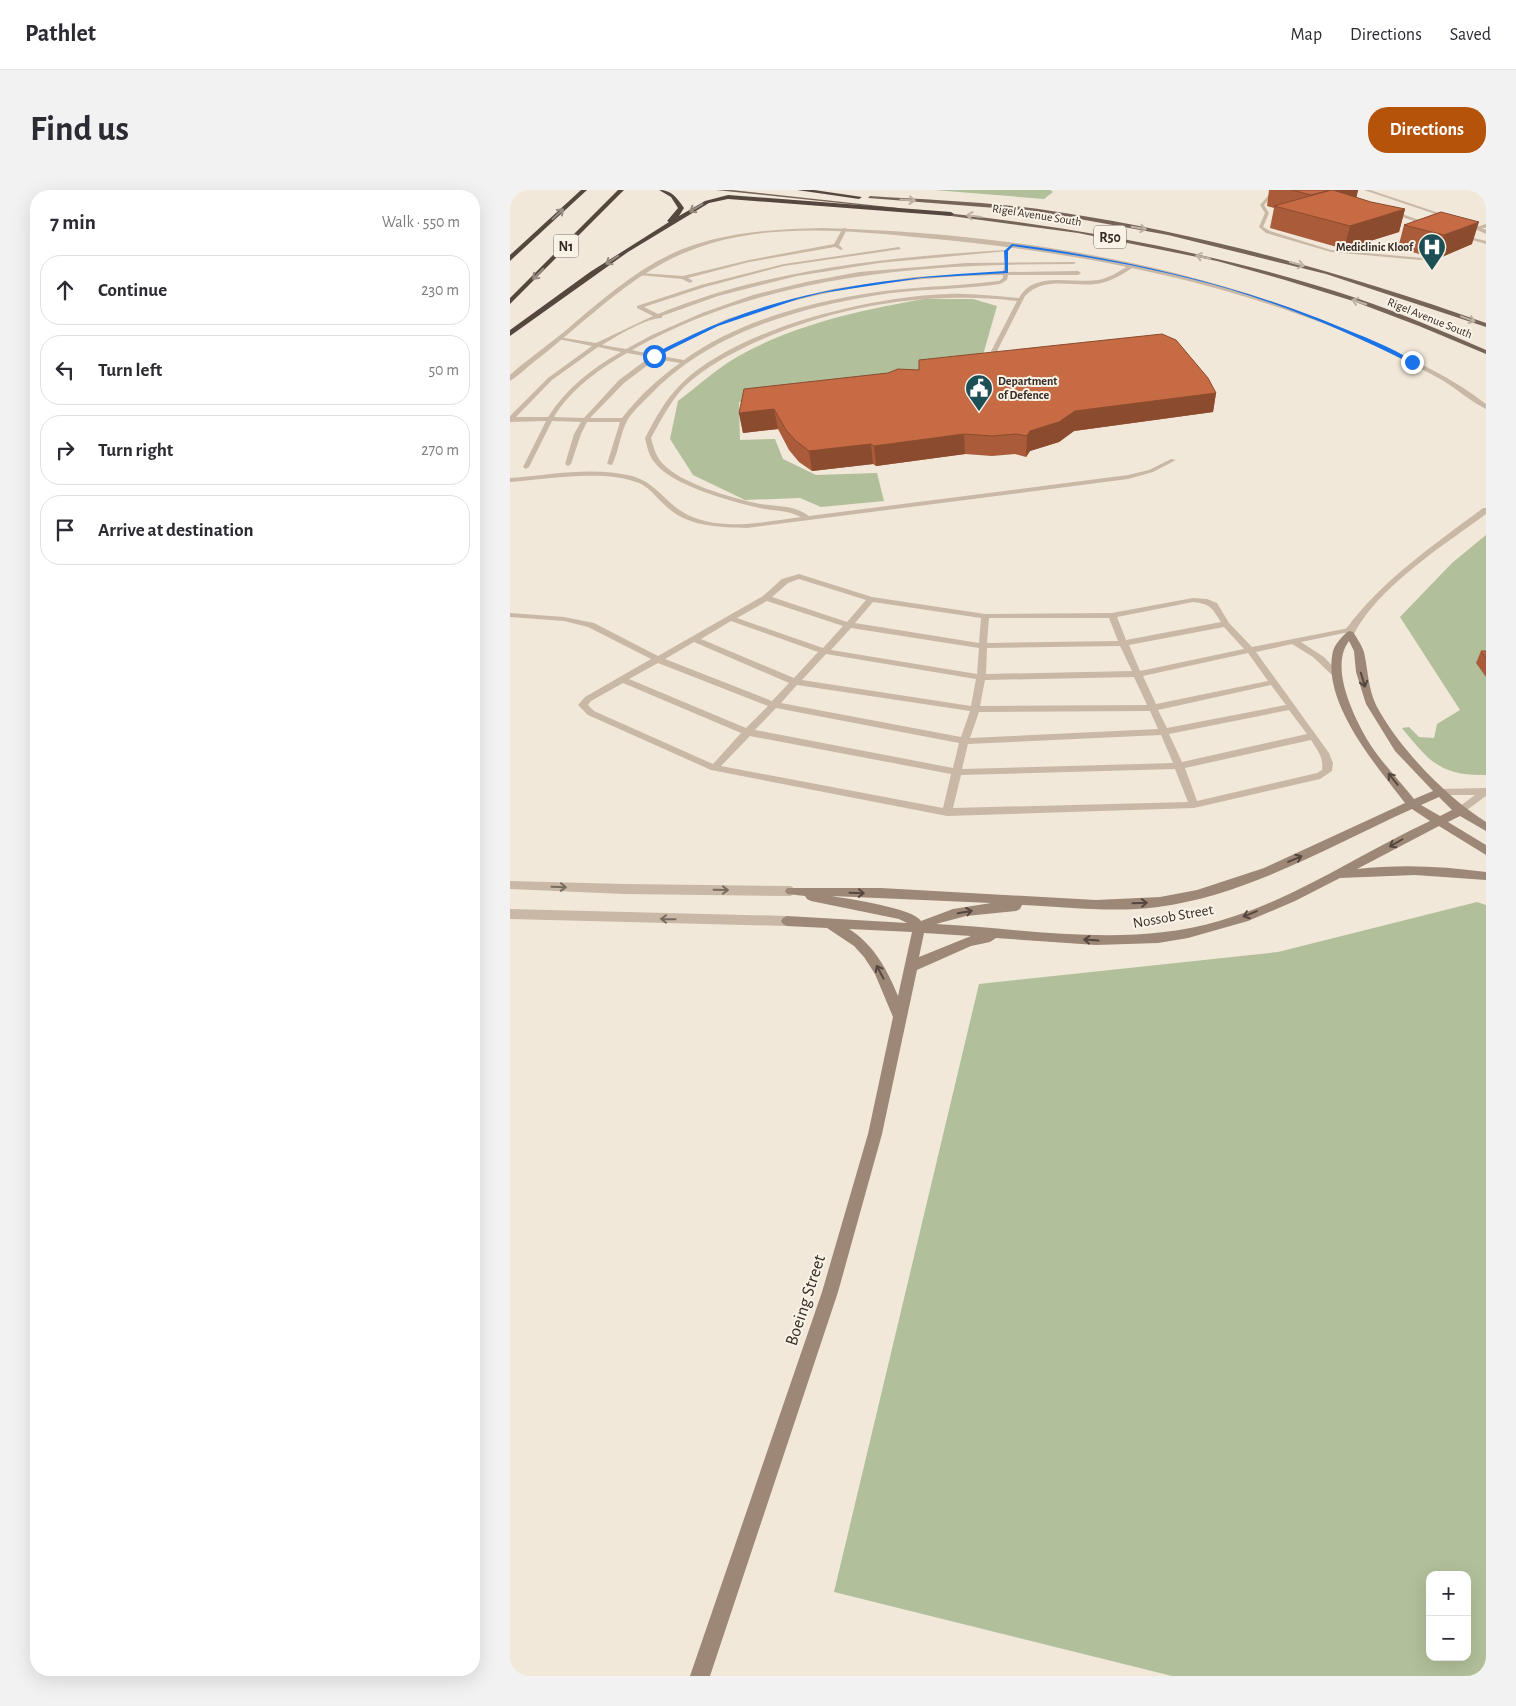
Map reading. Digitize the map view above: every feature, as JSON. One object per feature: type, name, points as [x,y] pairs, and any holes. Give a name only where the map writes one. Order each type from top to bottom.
[{"type":"highway","name":"N1","points":[[510,259],[584,190]]},
{"type":"highway","name":"N1","points":[[510,302],[621,190]]},
{"type":"highway","points":[[510,334],[679,213],[681,208],[673,196],[662,190]]},
{"type":"highway","points":[[800,190],[860,197]]},
{"type":"highway","points":[[626,250],[707,202],[728,197],[951,214]]},
{"type":"main road","name":"Rigel Avenue South","points":[[718,190],[951,214],[1046,226],[1134,241],[1215,260],[1387,311],[1486,352]]},
{"type":"main road","name":"Rigel Avenue South","points":[[776,190],[987,205],[1049,212],[1183,236],[1238,248],[1340,275],[1486,326]]},
{"type":"street","points":[[1482,230],[1486,226]]},
{"type":"street","points":[[510,379],[641,276],[663,260],[680,252],[719,240],[781,229],[845,229],[1012,245],[1072,253],[1133,265],[1233,290],[1360,336],[1462,390],[1486,407]]},
{"type":"street","points":[[1486,510],[1412,565],[1375,600],[1338,650],[1336,674],[1339,689],[1364,744],[1412,804],[1486,851]]},
{"type":"street","points":[[1350,632],[1359,651],[1361,672],[1371,704],[1399,748],[1460,811],[1486,827]]},
{"type":"street","name":"Nossob Street","points":[[1056,902],[1098,904],[1158,902],[1195,895],[1252,877],[1440,792]]},
{"type":"street","name":"Nossob Street","points":[[510,914],[787,921],[1117,941],[1190,933],[1219,926],[1243,917],[1309,891],[1460,811]]},
{"type":"street","points":[[1336,877],[1388,870],[1458,872],[1486,876]]},
{"type":"street","points":[[510,885],[624,889],[791,891],[1056,902]]},
{"type":"street","points":[[791,891],[902,916],[916,921],[920,928],[932,919],[958,913],[1056,902]]},
{"type":"street","points":[[830,924],[861,944],[871,956],[882,975],[900,1017]]},
{"type":"street","name":"Boeing Street","points":[[700,1676],[830,1292],[875,1134],[920,928]]},
{"type":"street","points":[[912,966],[969,942],[1008,934]]},
{"type":"lane","points":[[1275,190],[1262,205],[1267,213],[1261,227],[1268,232],[1331,251],[1420,260],[1433,258]]},
{"type":"lane","points":[[1366,190],[1456,219]]},
{"type":"lane","points":[[1405,203],[1382,209],[1437,227]]},
{"type":"lane","points":[[1395,213],[1418,207]]},
{"type":"lane","points":[[1402,222],[1409,218]]},
{"type":"lane","points":[[1471,224],[1482,230]]},
{"type":"lane","points":[[836,245],[845,229]]},
{"type":"lane","points":[[1465,236],[1482,230]]},
{"type":"lane","points":[[1456,233],[1486,243]]},
{"type":"lane","points":[[1465,236],[1468,243]]},
{"type":"lane","points":[[641,276],[683,278],[750,261],[836,245],[869,272],[889,292]]},
{"type":"lane","points":[[610,464],[624,420],[650,389],[683,362],[729,338],[780,317],[844,300],[889,292],[1000,282],[1005,279],[1006,251],[1012,245]]},
{"type":"lane","points":[[665,318],[639,307],[703,286],[784,265],[848,254],[899,248]]},
{"type":"lane","points":[[510,420],[554,376],[598,345],[639,323],[722,293],[785,276],[858,263],[918,256],[1006,251]]},
{"type":"lane","points":[[526,467],[548,420],[566,397],[609,361],[626,350],[681,323],[740,301],[800,285],[869,272],[933,265],[1005,262],[1074,263]]},
{"type":"lane","points":[[987,365],[1025,291],[1036,285],[1052,282],[1078,283],[1105,280],[1133,265]]},
{"type":"lane","points":[[568,464],[585,420],[621,381],[654,356],[705,330],[760,310],[822,292],[878,282],[947,275],[1006,272],[1078,273]]},
{"type":"lane","points":[[683,278],[746,304]]},
{"type":"lane","points":[[808,519],[801,513],[784,508],[752,504],[708,492],[659,465],[651,450],[648,438],[668,403],[689,380],[728,354],[759,338],[810,320],[842,312],[898,301],[937,296],[1020,300]]},
{"type":"lane","points":[[753,307],[780,317]]},
{"type":"lane","points":[[673,321],[713,332]]},
{"type":"lane","points":[[721,335],[729,338]]},
{"type":"lane","points":[[560,338],[683,362]]},
{"type":"lane","points":[[510,420],[624,420]]},
{"type":"lane","points":[[510,480],[616,476],[643,482],[684,516],[701,522],[747,526],[1128,477],[1150,471],[1173,460]]},
{"type":"lane","points":[[799,576],[871,599],[985,616],[1112,615],[1201,600],[1214,606],[1226,624],[1250,650],[1274,682],[1326,755],[1327,771],[1320,776],[1194,805],[947,812],[714,768],[591,713],[584,708],[583,704],[588,699],[766,598],[785,581],[799,576]]},
{"type":"lane","points":[[766,598],[849,625],[984,646],[1123,643],[1226,624]]},
{"type":"lane","points":[[714,768],[772,704],[849,625],[871,599]]},
{"type":"lane","points":[[510,615],[564,619],[591,625],[659,660],[772,704],[964,741],[1162,732],[1291,706]]},
{"type":"lane","points":[[1112,615],[1162,732],[1180,766],[1194,805]]},
{"type":"lane","points":[[947,812],[964,741],[975,709],[981,677],[985,616]]},
{"type":"lane","points":[[730,618],[823,651],[981,677],[1138,674],[1293,641],[1350,632]]},
{"type":"lane","points":[[694,639],[795,682],[975,709],[1152,708],[1274,682]]},
{"type":"lane","points":[[1293,641],[1313,650],[1325,660],[1336,674]]},
{"type":"lane","points":[[623,680],[747,732],[957,772],[1180,766],[1313,736]]},
{"type":"lane","points":[[1440,792],[1486,791]]},
{"type":"lane","points":[[1460,811],[1486,791]]},
{"type":"green space","points":[[934,190],[1050,190],[1053,192],[1044,199]]},
{"type":"green space","points":[[924,299],[973,299],[997,306],[981,362],[893,385],[739,402],[740,440],[775,439],[783,459],[816,475],[877,473],[884,501],[821,507],[800,498],[745,500],[693,475],[670,439],[678,401],[714,373],[737,357],[758,346],[804,327],[876,308]]},
{"type":"green space","points":[[1486,535],[1486,775],[1470,775],[1446,769],[1428,758],[1402,728],[1409,727],[1419,737],[1434,738],[1437,724],[1460,710],[1400,617],[1452,563]]},
{"type":"green space","points":[[1477,902],[1486,905],[1486,1676],[1172,1676],[834,1592],[979,984],[1278,952]]},
{"type":"building","points":[[1292,190],[1331,190],[1311,195]]},
{"type":"building","points":[[1331,190],[1371,202],[1405,209],[1350,226],[1274,206]]},
{"type":"building","points":[[1441,212],[1479,222],[1444,235],[1404,225]]},
{"type":"building","name":"Department of Defence","points":[[1162,334],[1176,340],[1208,378],[1216,393],[1075,411],[1059,422],[1030,431],[1027,436],[1016,434],[992,436],[964,434],[874,446],[871,444],[809,451],[786,430],[774,409],[739,413],[744,389],[888,373],[898,369],[919,370],[919,360]]},
{"type":"building","points":[[1481,651],[1486,651],[1486,658]]},
{"type":"place","name":"Mediclinic Kloof","points":[[1432,271]]},
{"type":"place","name":"Department of Defence","points":[[979,412]]},
{"type":"route","points":[[654,356],[717,325],[796,298],[878,282],[964,273],[1006,272],[1006,251],[1012,245],[1072,253],[1133,265],[1233,290],[1360,336],[1412,362]]}]
